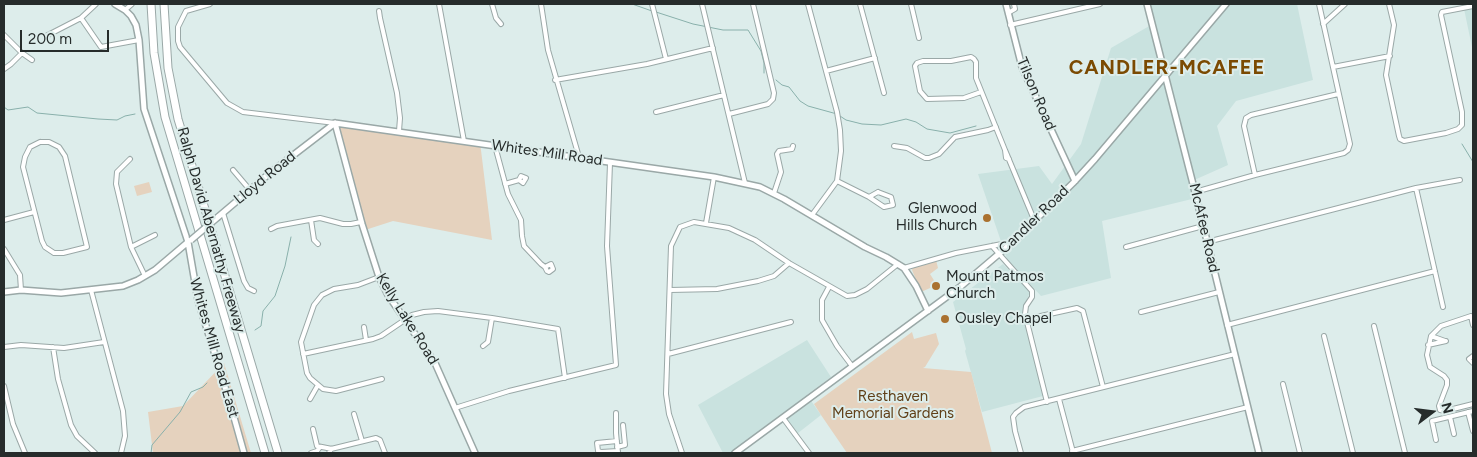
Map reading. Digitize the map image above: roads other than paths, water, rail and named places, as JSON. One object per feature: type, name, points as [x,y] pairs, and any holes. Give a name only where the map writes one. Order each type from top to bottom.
[{"type":"highway","name":"Ralph David Abernathy Freeway","points":[[151,4],[155,62],[165,117],[265,453]]},
{"type":"highway","name":"Ralph David Abernathy Freeway","points":[[164,4],[168,68],[178,119],[278,453]]},
{"type":"street","points":[[46,36],[81,18],[96,4]]},
{"type":"street","points":[[114,4],[125,10],[134,20],[139,40],[144,109],[190,241]]},
{"type":"street","points":[[125,10],[132,4]]},
{"type":"street","name":"Whites Mill Road","points":[[210,4],[186,10],[178,27],[179,45],[227,103],[243,112],[579,157],[745,183],[774,193],[904,268],[916,286],[928,311]]},
{"type":"street","points":[[439,4],[464,141]]},
{"type":"street","points":[[492,4],[496,18],[501,24]]},
{"type":"street","points":[[541,4],[548,50],[579,157]]},
{"type":"street","points":[[652,4],[666,59]]},
{"type":"street","points":[[702,4],[745,183]]},
{"type":"street","points":[[729,114],[768,104],[774,93],[753,4]]},
{"type":"street","points":[[808,4],[840,130],[841,151],[837,181],[812,215]]},
{"type":"street","points":[[860,4],[884,93]]},
{"type":"street","points":[[911,4],[919,38]]},
{"type":"street","name":"Tilson Road","points":[[1006,4],[1010,26],[1022,66],[1075,181]]},
{"type":"street","points":[[1008,13],[1015,9],[1014,4]]},
{"type":"street","points":[[1010,26],[1100,4]]},
{"type":"street","name":"McAfee Road","points":[[1147,4],[1259,453]]},
{"type":"street","points":[[1195,192],[1342,154],[1348,150],[1350,144],[1318,4]]},
{"type":"street","points":[[1323,24],[1345,4]]},
{"type":"street","points":[[1389,4],[1394,25],[1386,75],[1400,139],[1404,141],[1458,129],[1463,120],[1440,15],[1442,12],[1473,6]]},
{"type":"street","name":"Candler Road","points":[[735,453],[960,287],[1035,222],[1075,181],[1224,5]]},
{"type":"street","points":[[380,11],[397,93],[400,118],[399,132]]},
{"type":"street","points":[[81,18],[101,48],[139,40]]},
{"type":"street","points":[[4,35],[32,60]]},
{"type":"street","points":[[556,80],[647,64],[712,48]]},
{"type":"street","points":[[4,69],[22,53]]},
{"type":"street","points":[[1333,67],[1390,56]]},
{"type":"street","points":[[826,71],[875,58]]},
{"type":"street","points":[[981,92],[964,98],[927,99],[920,91],[915,66],[920,62],[973,58],[976,62],[976,74],[981,92],[1035,222]]},
{"type":"street","points":[[1255,175],[1245,132],[1244,122],[1246,118],[1251,115],[1338,94]]},
{"type":"street","points":[[656,112],[724,95]]},
{"type":"street","name":"Lloyd Road","points":[[4,292],[21,290],[61,293],[91,290],[123,286],[145,276],[335,123]]},
{"type":"street","name":"Kelly Lake Road","points":[[335,123],[361,222],[379,277],[405,320],[435,363],[475,453]]},
{"type":"street","points":[[894,146],[908,148],[925,158],[929,158],[939,154],[955,137],[996,127]]},
{"type":"street","points":[[50,142],[59,147],[65,156],[87,247],[63,253],[50,251],[42,241],[34,212],[23,167],[24,157],[30,147],[35,144],[50,142]]},
{"type":"street","points":[[495,146],[510,200],[521,220],[524,246],[546,267]]},
{"type":"street","points":[[774,193],[781,174],[776,154],[779,151],[792,149],[793,146]]},
{"type":"street","points":[[130,159],[117,172],[116,184],[131,247],[145,276]]},
{"type":"street","points":[[455,408],[509,392],[616,365],[607,246],[610,163]]},
{"type":"street","points":[[233,170],[250,190]]},
{"type":"street","points":[[706,223],[714,177]]},
{"type":"street","points":[[505,184],[519,180]]},
{"type":"street","points":[[1207,242],[1416,188],[1460,180]]},
{"type":"street","points":[[837,181],[884,207],[888,208],[893,205],[891,197],[884,193],[878,192],[868,197]]},
{"type":"street","points":[[1416,188],[1443,307]]},
{"type":"street","points":[[4,220],[34,212]]},
{"type":"street","points":[[221,215],[244,281],[248,288],[254,291]]},
{"type":"street","points":[[271,229],[277,226],[320,218],[350,224],[361,222]]},
{"type":"street","points":[[311,220],[314,240],[318,244]]},
{"type":"street","points":[[682,453],[667,406],[671,246],[674,236],[680,227],[687,224],[706,223],[729,228],[744,234],[789,263],[847,296],[856,295],[867,290],[898,264]]},
{"type":"street","points":[[1126,247],[1203,226]]},
{"type":"street","points":[[131,247],[155,235]]},
{"type":"street","name":"Whites Mill Road East","points":[[190,241],[198,300],[244,453]]},
{"type":"street","points":[[904,268],[956,253],[1014,241]]},
{"type":"street","points":[[992,246],[1032,290],[1032,297],[1025,309],[1047,402]]},
{"type":"street","points":[[4,249],[20,275],[21,290]]},
{"type":"street","points":[[670,290],[718,289],[758,280],[778,274],[789,263]]},
{"type":"street","points":[[1227,325],[1435,271]]},
{"type":"street","points":[[379,277],[358,285],[326,292],[314,305],[302,337],[303,354],[308,373],[318,386],[327,390],[336,390],[382,379]]},
{"type":"street","points":[[829,287],[822,300],[822,320],[852,366]]},
{"type":"street","points":[[91,290],[123,411],[125,436],[121,453]]},
{"type":"street","points":[[1141,312],[1219,292]]},
{"type":"street","points":[[1027,319],[1077,308],[1083,311],[1103,387]]},
{"type":"street","points":[[303,354],[381,336],[405,320],[430,310],[492,318],[558,330],[565,378]]},
{"type":"street","points":[[1473,325],[1471,316],[1440,326],[1431,336],[1427,356],[1430,367],[1447,380],[1440,410],[1445,411],[1473,404]]},
{"type":"street","points":[[483,346],[488,342],[492,318]]},
{"type":"street","points":[[668,354],[791,322]]},
{"type":"street","points":[[1374,326],[1405,453]]},
{"type":"street","points":[[364,327],[366,340]]},
{"type":"street","points":[[1324,336],[1353,453]]},
{"type":"street","points":[[1428,345],[1446,341],[1431,336]]},
{"type":"street","points":[[4,348],[21,345],[64,348],[104,342]]},
{"type":"street","points":[[54,347],[58,379],[71,425],[76,436],[95,453]]},
{"type":"street","points":[[1020,453],[1013,417],[1024,407],[1235,354]]},
{"type":"street","points":[[1473,356],[1469,360],[1473,363]]},
{"type":"street","points":[[1283,384],[1300,453]]},
{"type":"street","points":[[4,386],[13,424],[25,453]]},
{"type":"street","points":[[310,399],[318,386]]},
{"type":"street","points":[[1059,399],[1073,452],[1248,407]]},
{"type":"street","points":[[1436,440],[1432,421],[1473,411]]},
{"type":"street","points":[[1468,412],[1473,431]]},
{"type":"street","points":[[616,413],[618,450]]},
{"type":"street","points":[[354,414],[362,441]]},
{"type":"street","points":[[1450,417],[1454,434]]},
{"type":"street","points":[[783,418],[808,453]]},
{"type":"street","points":[[617,441],[597,443],[598,451],[618,450],[625,445],[623,425]]},
{"type":"street","points":[[313,429],[318,449],[322,453]]},
{"type":"street","points":[[311,453],[328,447],[331,451],[376,438],[380,440],[385,453]]},
{"type":"waterway","points":[[632,4],[652,11]]},
{"type":"waterway","points":[[656,12],[693,24],[723,30],[748,30],[761,51],[764,73]]},
{"type":"waterway","points":[[776,80],[782,85],[789,87],[800,101],[808,106],[837,114]]},
{"type":"waterway","points":[[4,107],[8,110],[28,107],[37,113],[98,119],[117,120],[135,114]]},
{"type":"waterway","points":[[840,116],[846,120],[862,124],[881,125],[906,119],[916,122],[927,129],[950,133],[976,126]]},
{"type":"waterway","points":[[1462,144],[1473,162]]},
{"type":"waterway","points":[[255,330],[261,326],[263,311],[275,296],[285,266],[291,237]]},
{"type":"waterway","points":[[151,453],[152,445],[180,412],[191,392],[203,387],[207,383]]},
{"type":"place","name":"Glenwood Hills Church","points":[[987,218]]},
{"type":"place","name":"Mount Patmos Church","points":[[936,286]]},
{"type":"place","name":"Ousley Chapel","points":[[945,319]]},
{"type":"district","name":"CANDLER-MCAFEE","points":[[1167,68]]},
{"type":"park label","name":"Resthaven Memorial Gardens","points":[[893,406]]}]
